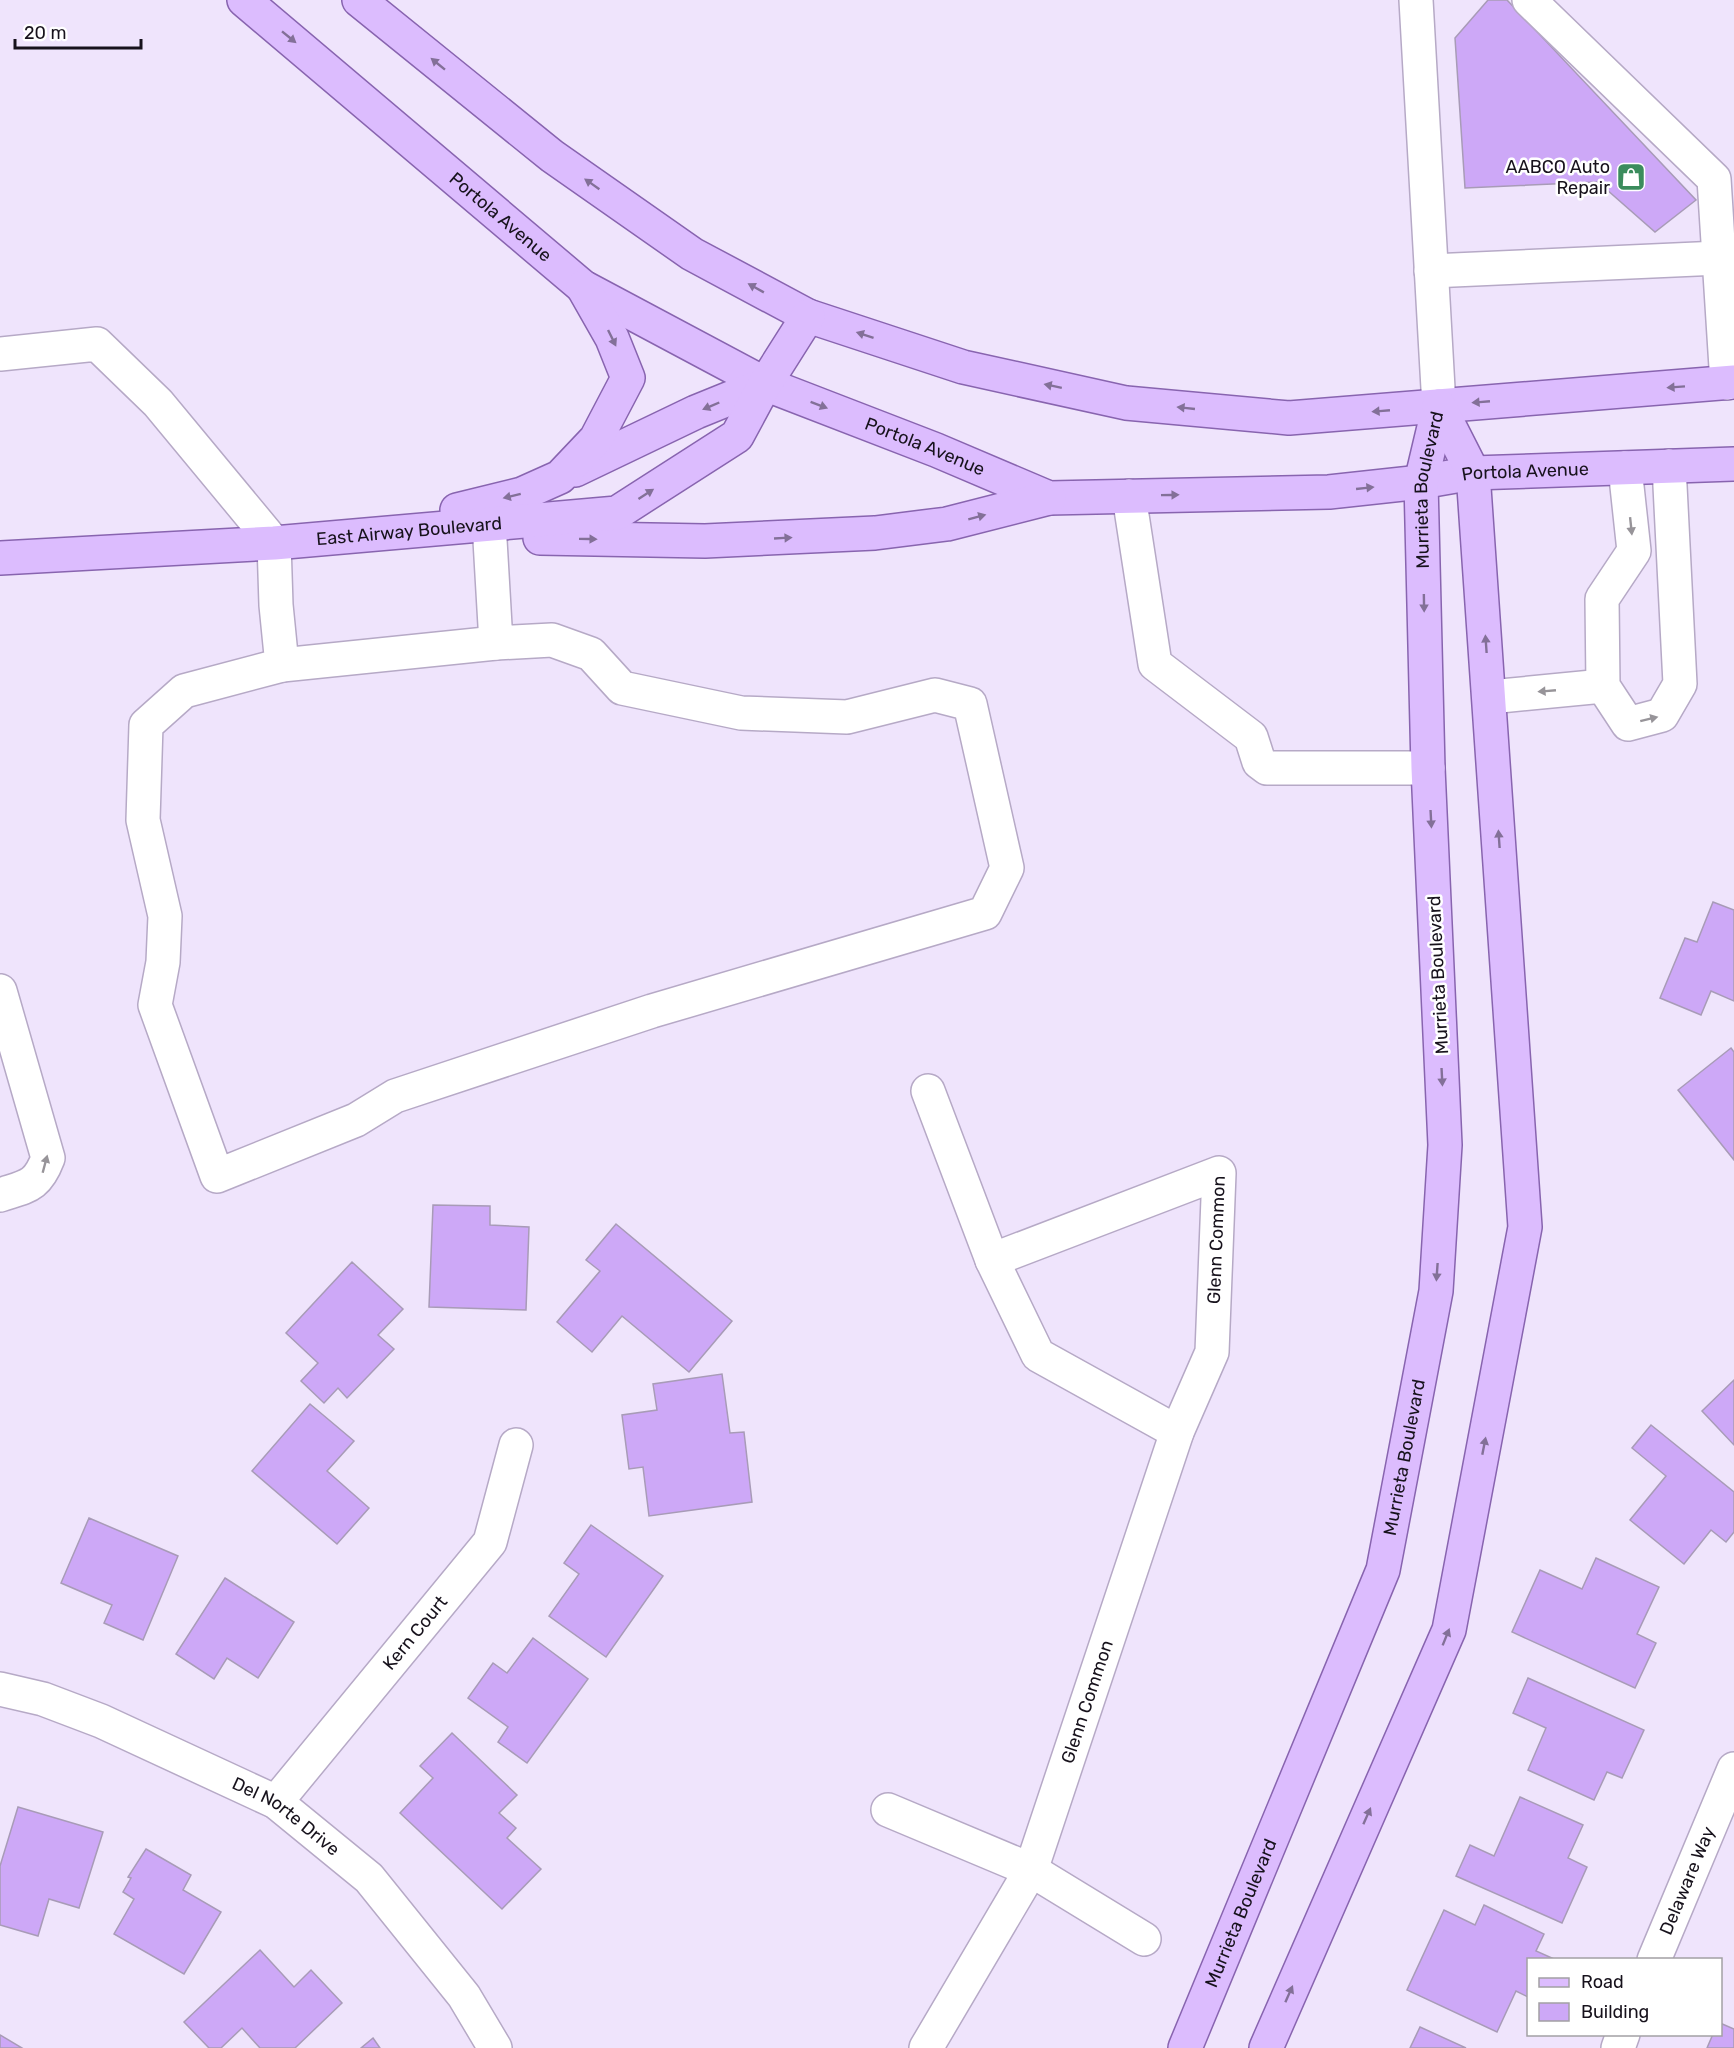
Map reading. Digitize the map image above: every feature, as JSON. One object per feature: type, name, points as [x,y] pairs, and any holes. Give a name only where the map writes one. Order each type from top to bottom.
[{"type":"main road","name":"Portola Avenue","points":[[244,0],[583,287],[765,384],[936,450],[1049,498],[1329,492],[1421,482],[1473,473],[1734,464]]},
{"type":"main road","points":[[359,0],[561,163],[692,254],[808,316],[963,367],[1126,403],[1289,418],[1731,382]]},
{"type":"main road","points":[[560,477],[596,439],[628,378],[612,338],[583,287]]},
{"type":"main road","name":"East Airway Boulevard","points":[[488,530],[617,513],[737,436],[765,384],[808,316]]},
{"type":"main road","points":[[358,534],[522,494],[696,412],[765,384]]},
{"type":"main road","name":"Murrieta Boulevard","points":[[1266,2048],[1449,1630],[1525,1227],[1473,473],[1439,406]]},
{"type":"main road","name":"Murrieta Boulevard","points":[[1185,2048],[1383,1570],[1436,1291],[1445,1145],[1428,768],[1421,482],[1439,406]]},
{"type":"main road","points":[[358,534],[488,530],[705,541],[875,533],[947,524],[1049,498]]},
{"type":"main road","name":"East Airway Boulevard","points":[[0,558],[274,543],[358,534]]},
{"type":"street","points":[[1416,0],[1439,406]]},
{"type":"street","points":[[1529,0],[1714,179],[1731,382]]},
{"type":"street","points":[[1431,271],[1719,258]]},
{"type":"street","points":[[0,354],[97,344],[158,403],[274,543],[276,605],[282,665]]},
{"type":"street","points":[[1625,468],[1634,551],[1602,599],[1603,686],[1629,724],[1662,715],[1680,684],[1669,466]]},
{"type":"street","points":[[1129,496],[1155,664],[1251,737],[1259,762],[1267,768],[1428,768]]},
{"type":"street","points":[[488,530],[496,643]]},
{"type":"street","points":[[552,640],[591,654],[622,688],[741,713],[847,717],[934,695],[970,704],[1007,868],[985,913],[652,1011],[395,1096],[356,1120],[217,1176],[155,1005],[163,962],[165,916],[143,820],[146,725],[184,691],[282,665],[496,643],[552,640]]},
{"type":"street","points":[[1490,697],[1603,686]]},
{"type":"street","points":[[0,991],[48,1158],[41,1177],[28,1185],[0,1195]]},
{"type":"street","points":[[928,1091],[992,1260],[1038,1355],[1177,1432]]},
{"type":"street","name":"Glenn Common","points":[[926,2048],[1031,1870],[1177,1432],[1212,1352],[1219,1173],[992,1260]]},
{"type":"street","name":"Kern Court","points":[[276,1802],[490,1542],[516,1445]]},
{"type":"street","name":"Del Norte Drive","points":[[0,1689],[43,1699],[100,1721],[276,1802],[369,1878],[464,1996],[495,2048]]},
{"type":"street","name":"Delaware Way","points":[[1654,1958],[1734,1769]]},
{"type":"street","points":[[888,1810],[1031,1870],[1144,1939]]},
{"type":"building","points":[[1488,0],[1507,0],[1696,200],[1655,232],[1598,182],[1465,188],[1455,38]]},
{"type":"building","points":[[1713,902],[1734,910],[1734,1001],[1711,991],[1701,1015],[1660,998],[1685,938],[1697,942]]},
{"type":"building","points":[[1731,1048],[1734,1052],[1734,1160],[1678,1090]]},
{"type":"building","points":[[433,1205],[490,1206],[490,1225],[529,1227],[526,1310],[429,1307]]},
{"type":"building","points":[[616,1224],[732,1321],[689,1372],[622,1316],[592,1352],[557,1322],[600,1271],[586,1260]]},
{"type":"building","points":[[352,1262],[403,1309],[378,1335],[394,1349],[347,1398],[338,1388],[324,1403],[301,1381],[318,1363],[286,1333]]},
{"type":"building","points":[[722,1374],[730,1433],[744,1432],[752,1502],[649,1516],[643,1467],[629,1469],[622,1415],[657,1410],[653,1384]]},
{"type":"building","points":[[1734,1380],[1734,1445],[1702,1411]]},
{"type":"building","points":[[310,1404],[354,1441],[327,1471],[369,1508],[337,1544],[252,1471]]},
{"type":"building","points":[[1651,1425],[1734,1492],[1734,1532],[1726,1542],[1711,1530],[1684,1564],[1630,1520],[1666,1476],[1632,1448]]},
{"type":"building","points":[[89,1518],[178,1556],[143,1640],[104,1623],[112,1605],[61,1583]]},
{"type":"building","points":[[591,1525],[663,1576],[606,1657],[549,1616],[579,1574],[564,1563]]},
{"type":"building","points":[[1596,1558],[1659,1587],[1637,1634],[1656,1643],[1635,1688],[1512,1632],[1540,1570],[1582,1589]]},
{"type":"building","points":[[225,1578],[294,1622],[258,1678],[227,1658],[214,1679],[176,1654]]},
{"type":"building","points":[[533,1638],[588,1679],[527,1763],[498,1742],[508,1727],[468,1698],[493,1663],[507,1673]]},
{"type":"building","points":[[1528,1678],[1644,1730],[1622,1778],[1607,1772],[1594,1800],[1528,1770],[1546,1728],[1513,1713]]},
{"type":"building","points":[[452,1733],[517,1795],[499,1813],[516,1828],[507,1838],[541,1869],[502,1909],[400,1813],[433,1778],[420,1766]]},
{"type":"building","points":[[1520,1797],[1583,1825],[1568,1858],[1587,1867],[1562,1923],[1456,1876],[1470,1845],[1494,1856]]},
{"type":"building","points":[[18,1807],[103,1832],[79,1908],[49,1899],[38,1936],[0,1925],[0,1866]]},
{"type":"building","points":[[146,1849],[191,1875],[183,1890],[221,1912],[184,1974],[114,1934],[134,1899],[123,1892],[131,1878],[128,1877]]},
{"type":"building","points":[[1484,1905],[1544,1934],[1536,1951],[1552,1958],[1527,1958],[1527,1996],[1516,1991],[1497,2032],[1407,1990],[1444,1910],[1475,1925]]},
{"type":"building","points":[[260,1950],[294,1987],[311,1970],[342,2003],[295,2048],[260,2048],[242,2028],[221,2048],[209,2048],[184,2022]]},
{"type":"building","points":[[1722,2024],[1734,2029],[1734,2048],[1707,2048],[1712,2036],[1722,2036]]},
{"type":"building","points":[[1420,2027],[1466,2048],[1410,2048]]},
{"type":"building","points":[[0,2035],[22,2048],[0,2048]]},
{"type":"building","points":[[373,2038],[380,2048],[361,2048]]},
{"type":"place","name":"AABCO Auto Repair","points":[[1631,177]]}]
